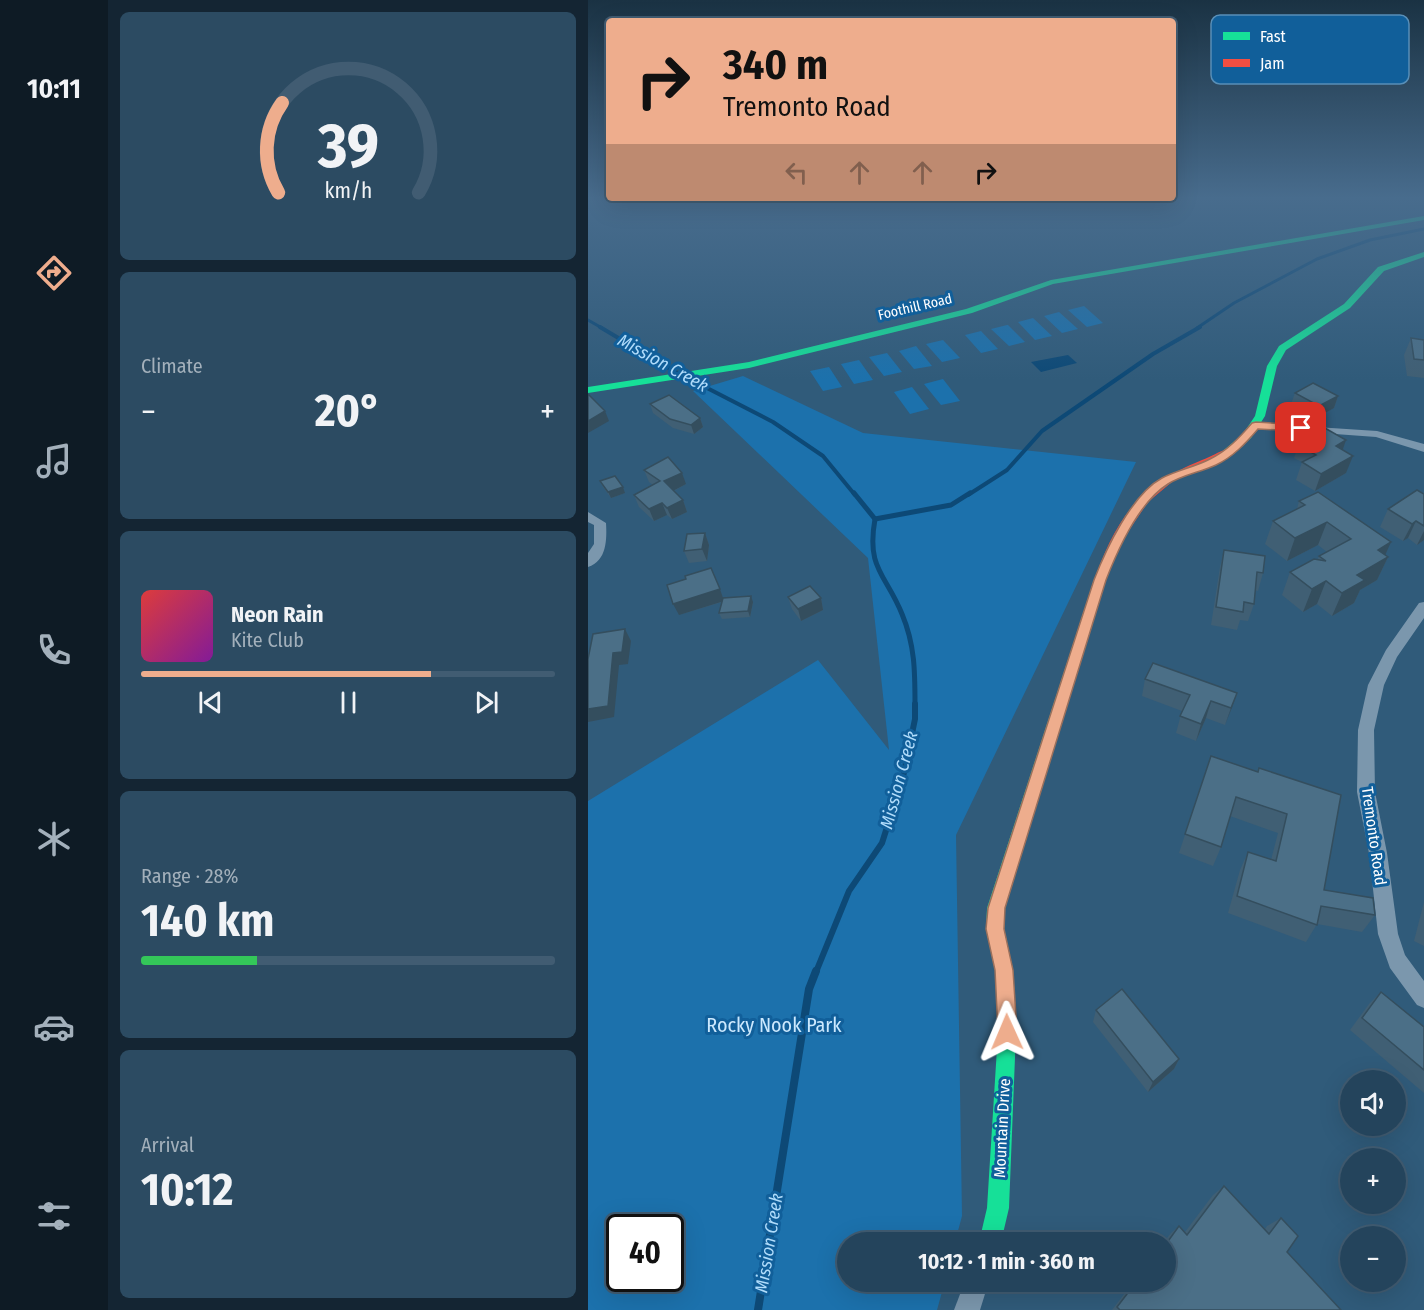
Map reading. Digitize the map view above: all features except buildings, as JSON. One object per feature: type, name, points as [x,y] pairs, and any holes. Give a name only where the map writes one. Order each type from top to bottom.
[{"type":"street","name":"Foothill Road","points":[[588,390],[749,365],[969,311],[1051,282],[1196,257]]},
{"type":"street","name":"Mountain Drive","points":[[992,1232],[998,1208],[1007,1032],[1004,970],[995,929],[996,908],[1100,580],[1122,532],[1154,489],[1176,475],[1229,453],[1256,426],[1265,407],[1271,370],[1278,353],[1288,344],[1349,305],[1366,283],[1380,270],[1415,257]]},
{"type":"street","points":[[1256,426],[1377,434],[1424,448]]},
{"type":"street","points":[[588,516],[600,523],[601,546],[588,562]]},
{"type":"street","name":"Tremonto Road","points":[[1424,607],[1391,654],[1376,685],[1366,730],[1366,792],[1378,853],[1388,934],[1397,961],[1424,998]]},
{"type":"street","points":[[967,1310],[973,1292]]},
{"type":"green space","points":[[1084,306],[1103,323],[1087,327],[1068,310]]},
{"type":"green space","points":[[1059,312],[1078,329],[1062,333],[1044,316]]},
{"type":"green space","points":[[1033,318],[1052,336],[1035,340],[1018,322]]},
{"type":"green space","points":[[1008,325],[1025,342],[1009,346],[991,329]]},
{"type":"green space","points":[[981,331],[998,349],[981,353],[965,335]]},
{"type":"green space","points":[[943,340],[960,358],[942,362],[926,344]]},
{"type":"green space","points":[[916,346],[932,366],[914,369],[899,351]]},
{"type":"green space","points":[[887,353],[902,372],[884,376],[869,357]]},
{"type":"green space","points":[[859,360],[873,380],[854,384],[841,364]]},
{"type":"green space","points":[[829,367],[842,387],[823,391],[810,371]]},
{"type":"green space","name":"Rocky Nook Park","points":[[743,376],[863,433],[1136,462],[956,835],[962,1216],[958,1232],[837,1232],[837,1292],[942,1292],[937,1310],[588,1310],[588,801],[818,660],[889,750],[868,558],[693,391]]},
{"type":"green space","points":[[943,379],[960,401],[941,405],[924,384]]},
{"type":"green space","points":[[912,387],[929,409],[910,414],[894,392]]},
{"type":"shaded area","points":[[1068,355],[1077,363],[1041,372],[1031,362]]},
{"type":"waterway","points":[[1197,328],[1234,303],[1322,257]]},
{"type":"waterway","name":"Mission Creek","points":[[588,320],[602,328]]},
{"type":"waterway","name":"Mission Creek","points":[[600,327],[672,370],[773,422],[823,456],[855,495]]},
{"type":"waterway","points":[[968,495],[1007,470],[1042,431],[1153,354],[1200,327]]},
{"type":"waterway","name":"Mission Creek","points":[[854,493],[875,519]]},
{"type":"waterway","points":[[875,519],[951,505],[970,493]]},
{"type":"waterway","name":"Mission Creek","points":[[875,519],[873,536],[875,560],[896,600],[910,637],[915,705]]},
{"type":"waterway","name":"Mission Creek","points":[[816,972],[849,891],[882,843],[903,777],[915,719],[915,705]]},
{"type":"waterway","name":"Mission Creek","points":[[758,1310],[809,989],[816,971]]},
{"type":"traffic: fast","points":[[588,390],[749,365],[969,311],[1051,282],[1196,257]]},
{"type":"traffic: fast","points":[[1228,452],[1247,436],[1260,416],[1272,366],[1282,348],[1347,306],[1381,269],[1415,257]]},
{"type":"traffic: fast","points":[[992,1232],[998,1208],[1007,1032],[1004,970],[995,929],[996,908],[1097,589]]},
{"type":"traffic: jam","points":[[1097,589],[1115,542],[1144,500],[1169,479],[1228,452]]},
{"type":"route","points":[[1007,1032],[1007,999],[1004,970],[995,929],[996,908],[1100,580],[1111,552],[1138,508],[1154,489],[1166,480],[1229,453],[1256,426],[1301,428]]}]
